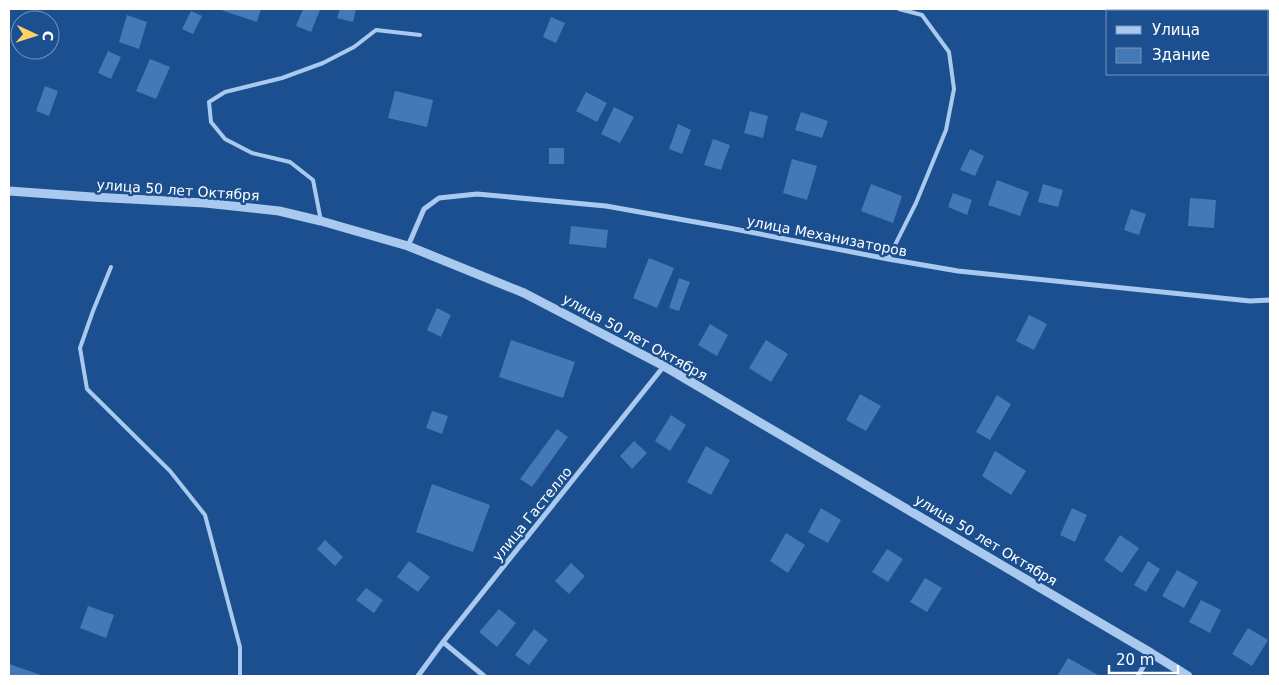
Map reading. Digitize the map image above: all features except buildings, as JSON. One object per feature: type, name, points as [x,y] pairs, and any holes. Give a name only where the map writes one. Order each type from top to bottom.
[{"type":"street","name":"улица 50 лет Октября","points":[[9,191],[92,198],[205,203],[280,211],[408,246],[524,293],[664,366],[1188,676]]},
{"type":"street","name":"улица Механизаторов","points":[[408,246],[424,209],[439,198],[477,194],[606,206],[958,271],[1250,301],[1270,300]]},
{"type":"street","name":"улица Гастелло","points":[[418,676],[443,642],[664,366]]},
{"type":"street","points":[[443,642],[484,676]]},
{"type":"street","points":[[1138,676],[1151,653]]},
{"type":"lane","points":[[888,259],[916,202],[946,130],[954,89],[949,52],[922,15],[912,10],[899,9]]},
{"type":"lane","points":[[321,221],[313,180],[290,162],[252,153],[225,139],[212,122],[209,102],[225,92],[282,78],[323,63],[354,48],[376,30],[420,35]]},
{"type":"lane","points":[[111,267],[80,348],[87,389],[170,471],[205,516],[240,646],[240,676]]}]
